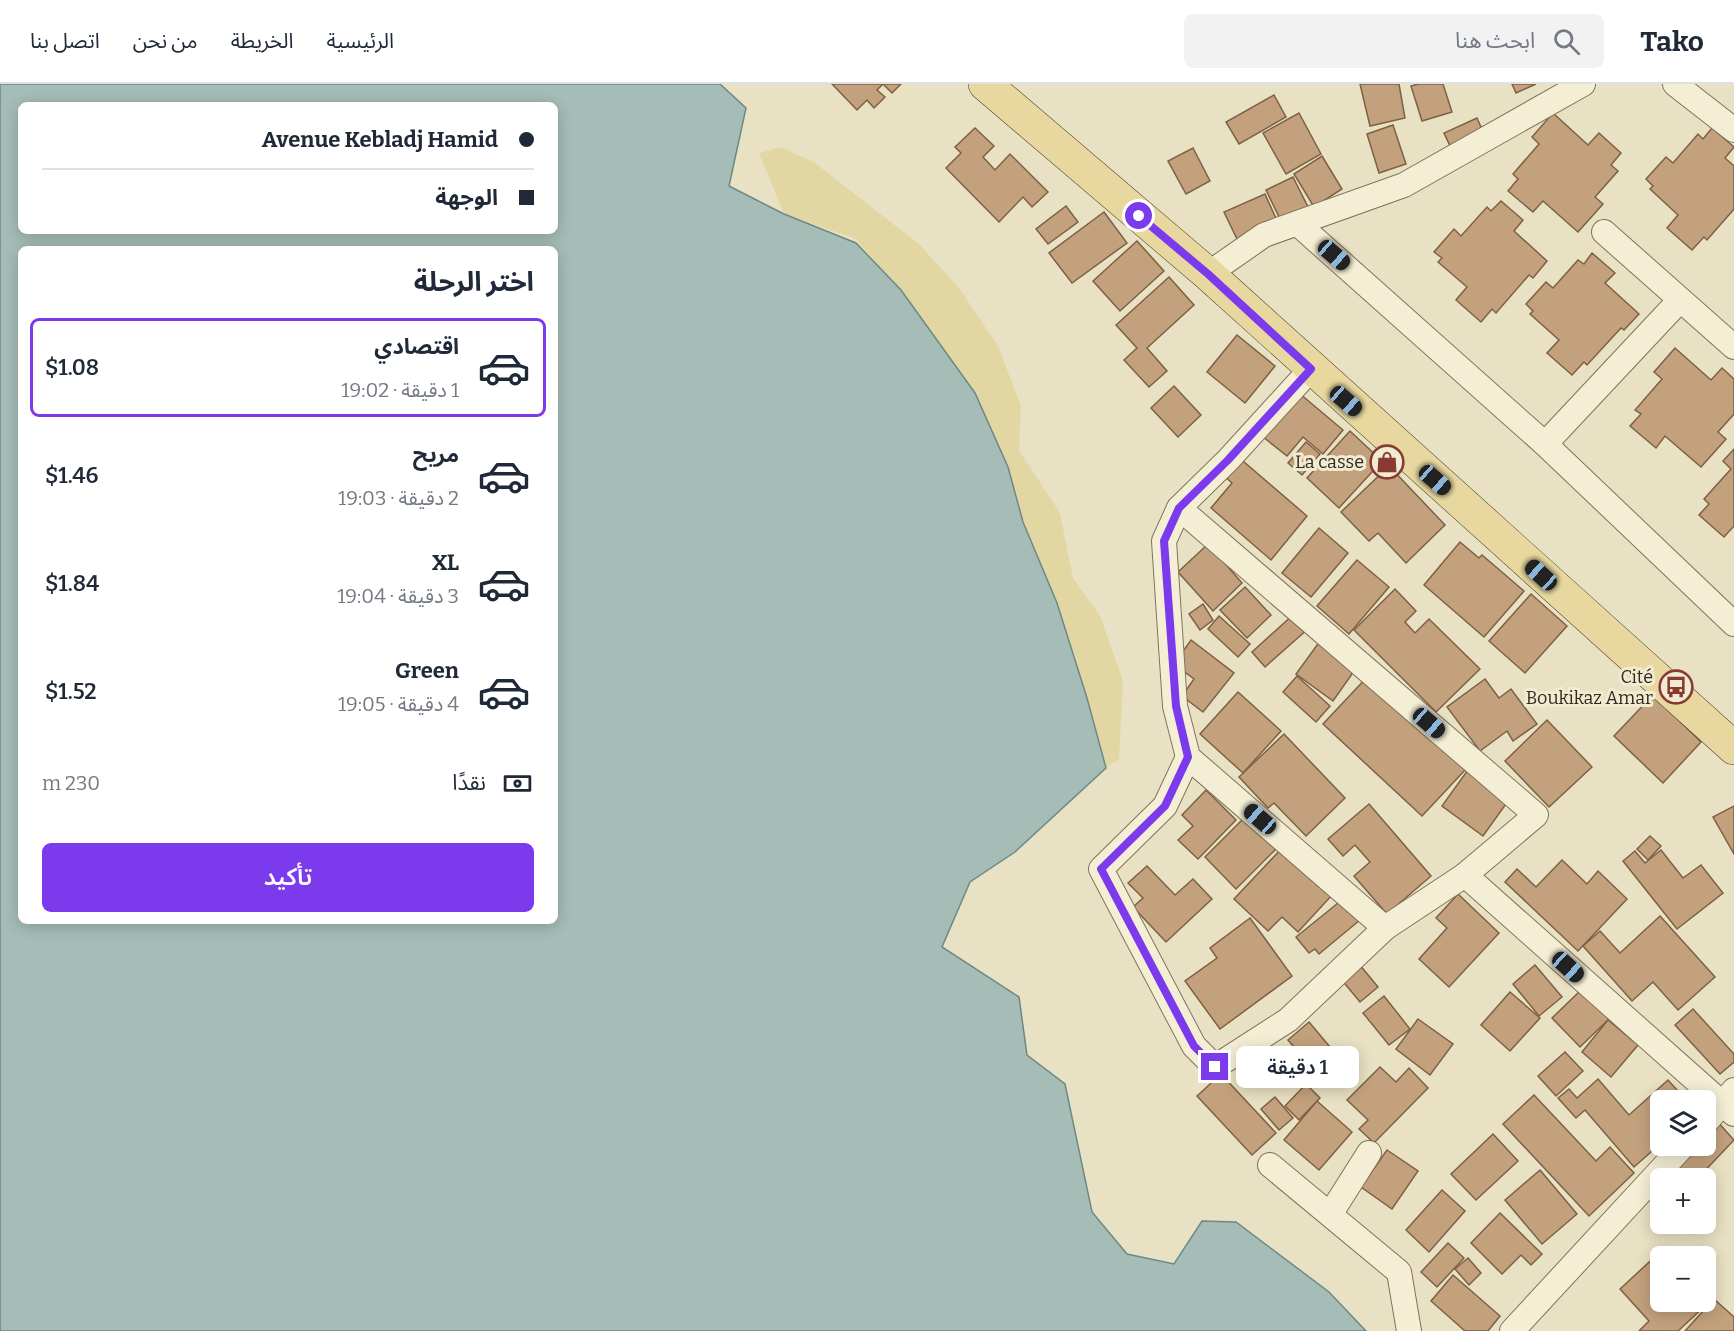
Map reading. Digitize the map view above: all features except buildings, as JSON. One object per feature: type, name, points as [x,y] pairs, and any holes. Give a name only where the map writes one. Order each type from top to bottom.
[{"type":"main road","points":[[985,84],[1208,274],[1734,748]]},
{"type":"street","points":[[1208,274],[1264,235],[1404,185],[1583,84]]},
{"type":"street","points":[[1676,84],[1734,130]]},
{"type":"street","points":[[1298,224],[1545,444],[1734,624]]},
{"type":"street","points":[[1604,232],[1734,347]]},
{"type":"street","points":[[1545,444],[1680,300]]},
{"type":"street","points":[[1311,369],[1228,460],[1179,508],[1164,541],[1176,706],[1188,757],[1385,928]]},
{"type":"street","points":[[1179,508],[1536,815],[1465,875],[1385,928],[1288,1020],[1215,1067],[1194,1046],[1101,869],[1165,806],[1188,757]]},
{"type":"street","points":[[1465,875],[1730,1102],[1716,1114]]},
{"type":"street","points":[[1331,1213],[1369,1154]]},
{"type":"street","points":[[1512,1331],[1674,1156]]},
{"type":"street","points":[[1270,1165],[1331,1213],[1399,1272],[1409,1331]]},
{"type":"sand","points":[[781,147],[815,163],[919,244],[959,288],[998,346],[1021,406],[1019,450],[1060,513],[1073,578],[1100,616],[1123,681],[1119,759],[1106,768],[1087,698],[1023,522],[1008,467],[975,393],[932,333],[856,239],[784,214],[759,153]]},
{"type":"water","points":[[0,84],[720,84],[746,108],[729,186],[784,214],[856,243],[901,290],[975,393],[1008,467],[1023,522],[1057,603],[1106,768],[1015,852],[970,882],[942,947],[1019,997],[1027,1055],[1065,1084],[1092,1212],[1127,1254],[1174,1264],[1202,1221],[1236,1222],[1329,1292],[1366,1331],[0,1331]]},
{"type":"place","name":"La casse","points":[[1387,462]]},
{"type":"place","name":"Cité Boukikaz Amar","points":[[1676,687]]},
{"type":"route","points":[[1139,216],[1208,274],[1311,369],[1228,460],[1179,508],[1164,541],[1176,706],[1188,757],[1165,806],[1101,869],[1194,1046],[1215,1067]]}]
